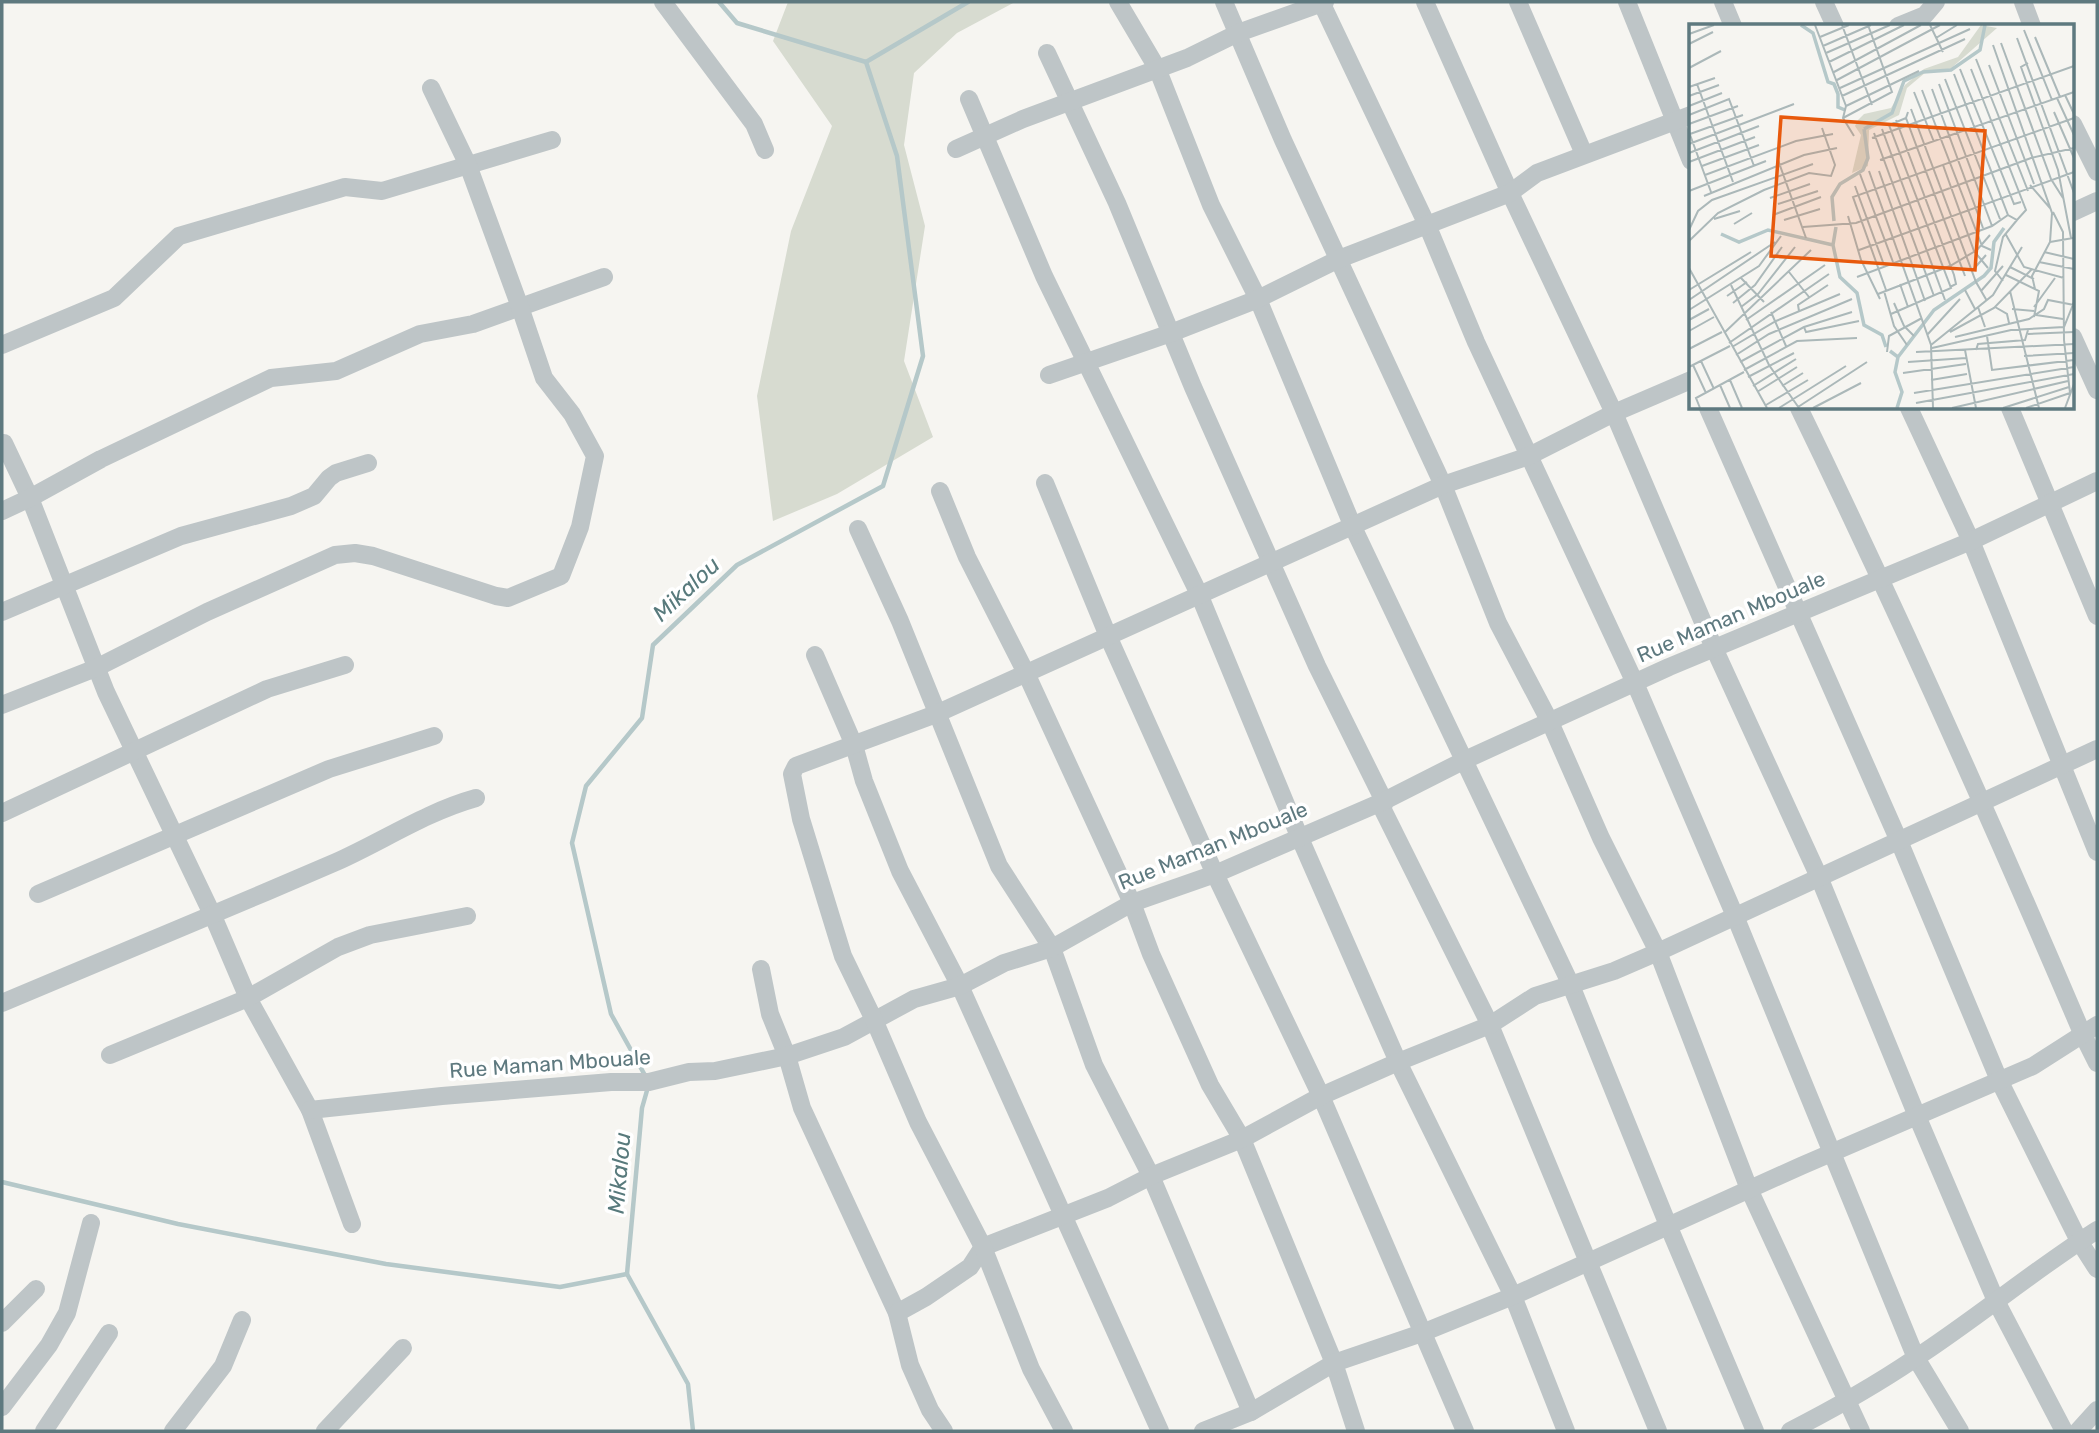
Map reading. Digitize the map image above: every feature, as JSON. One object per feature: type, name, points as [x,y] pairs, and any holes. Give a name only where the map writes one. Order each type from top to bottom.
[{"type":"street","points":[[663,2],[754,124],[765,150]]},
{"type":"street","points":[[1118,2],[1157,68],[1211,205],[1258,299],[1353,527],[1570,983],[1755,1431]]},
{"type":"street","points":[[1224,2],[1283,140],[1443,485],[1499,623],[1550,722],[1601,838],[1658,952],[1748,1189],[1861,1431]]},
{"type":"street","points":[[956,149],[984,135],[1186,58],[1238,33],[1323,2],[1428,227],[1476,342],[1635,683],[1735,916],[1916,1358],[1960,1431]]},
{"type":"street","points":[[1425,2],[1510,193],[1614,413],[1714,648],[1819,877],[1996,1301],[2064,1431]]},
{"type":"street","points":[[1518,2],[1584,154]]},
{"type":"street","points":[[1627,2],[1683,119],[1689,151]]},
{"type":"street","points":[[1723,2],[1733,24]]},
{"type":"street","points":[[1824,2],[1834,24]]},
{"type":"street","points":[[2023,2],[2031,24]]},
{"type":"street","points":[[1902,24],[1928,11]]},
{"type":"street","points":[[1047,53],[1117,203],[1193,387],[1273,561],[1317,666],[1384,801],[1383,810],[1490,1025],[1658,1431]]},
{"type":"street","points":[[2,705],[96,668],[207,612],[335,555],[355,553],[373,556],[508,598],[561,576],[580,527],[595,456],[572,414],[544,377],[468,165],[431,88]]},
{"type":"street","points":[[969,99],[1024,234],[1199,594],[1299,836],[1398,1062],[1513,1296],[1566,1431]]},
{"type":"street","points":[[1049,375],[1171,333],[1258,299],[1339,259],[1428,227],[1510,193],[1537,173],[1683,119]]},
{"type":"street","points":[[2074,126],[2097,172]]},
{"type":"street","points":[[2,345],[114,298],[179,236],[345,187],[383,191],[552,140]]},
{"type":"street","points":[[2074,212],[2097,201]]},
{"type":"street","points":[[2,511],[101,459],[271,378],[336,371],[420,334],[473,324],[604,277]]},
{"type":"street","points":[[2074,339],[2097,390]]},
{"type":"street","points":[[1064,1431],[1031,1369],[983,1247],[918,1122],[843,956],[801,820],[792,774],[796,766],[803,761],[936,714],[1443,485],[1530,456],[1614,413],[1689,381]]},
{"type":"street","points":[[1709,410],[1899,841],[2000,1080],[2079,1241],[2097,1269]]},
{"type":"street","points":[[1800,410],[1882,578],[2090,1029],[2097,1063]]},
{"type":"street","points":[[1910,410],[1970,541],[2097,852]]},
{"type":"street","points":[[2011,410],[2097,616]]},
{"type":"street","points":[[4,443],[30,498],[96,668],[134,751],[213,916],[248,998],[310,1110],[352,1224]]},
{"type":"street","points":[[2,612],[181,536],[291,506],[314,496],[336,473],[368,463]]},
{"type":"street","name":"Rue Maman Mbouale","points":[[310,1110],[611,1082],[649,1082],[689,1072],[715,1071],[787,1056],[844,1037],[914,999],[960,985],[1004,963],[1052,948],[1132,903],[1215,874],[1384,801],[1465,760],[1635,683],[1970,541],[2097,481]]},
{"type":"street","points":[[1045,483],[1108,636],[1215,874],[1321,1096],[1465,1431]]},
{"type":"street","points":[[940,491],[967,557],[1026,673],[1132,903],[1151,954],[1210,1085],[1242,1139],[1334,1363],[1356,1431]]},
{"type":"street","points":[[858,529],[900,621],[999,866],[1052,948],[1094,1065],[1151,1176],[1251,1412]]},
{"type":"street","points":[[815,656],[854,745],[864,781],[900,871],[960,985],[1160,1431]]},
{"type":"street","points":[[2,813],[267,689],[345,665]]},
{"type":"street","points":[[38,894],[329,769],[434,736]]},
{"type":"street","points":[[897,1313],[970,1267],[983,1247],[1108,1198],[1151,1176],[1242,1139],[1321,1096],[1490,1025],[1535,996],[1615,971],[2097,749]]},
{"type":"street","points":[[2,1003],[213,916],[356,853],[448,806],[476,797]]},
{"type":"street","points":[[110,1055],[248,998],[338,947],[370,935],[467,916]]},
{"type":"street","points":[[761,969],[770,1014],[787,1056],[802,1108],[897,1313],[910,1365],[930,1410],[944,1431]]},
{"type":"street","points":[[1203,1431],[1251,1412],[1334,1363],[1422,1333],[1513,1296],[1748,1189],[2033,1066],[2090,1029]]},
{"type":"street","points":[[2,1407],[50,1345],[68,1313],[91,1223]]},
{"type":"street","points":[[1790,1431],[1846,1403],[1916,1358],[2035,1271],[2097,1230]]},
{"type":"street","points":[[2,1323],[36,1289]]},
{"type":"street","points":[[173,1431],[223,1366],[242,1320]]},
{"type":"street","points":[[44,1431],[109,1333]]},
{"type":"street","points":[[325,1431],[403,1348]]},
{"type":"street","points":[[2078,1431],[2097,1410]]},
{"type":"shaded area","points":[[788,2],[1015,2],[957,33],[914,73],[904,145],[925,226],[904,361],[933,437],[837,494],[773,521],[757,396],[791,231],[832,126],[773,41]]},
{"type":"waterway","name":"Mikalou","points":[[719,2],[737,23],[866,62]]},
{"type":"waterway","points":[[866,62],[968,2]]},
{"type":"waterway","name":"Mikalou","points":[[647,1079],[611,1014],[572,843],[586,786],[642,718],[653,645],[737,565],[883,486],[923,356],[897,156],[866,62]]},
{"type":"waterway","name":"Mikalou","points":[[648,1087],[642,1108],[627,1274],[688,1384],[693,1431]]},
{"type":"waterway","points":[[2,1182],[178,1224],[386,1264],[560,1287],[627,1274]]}]
